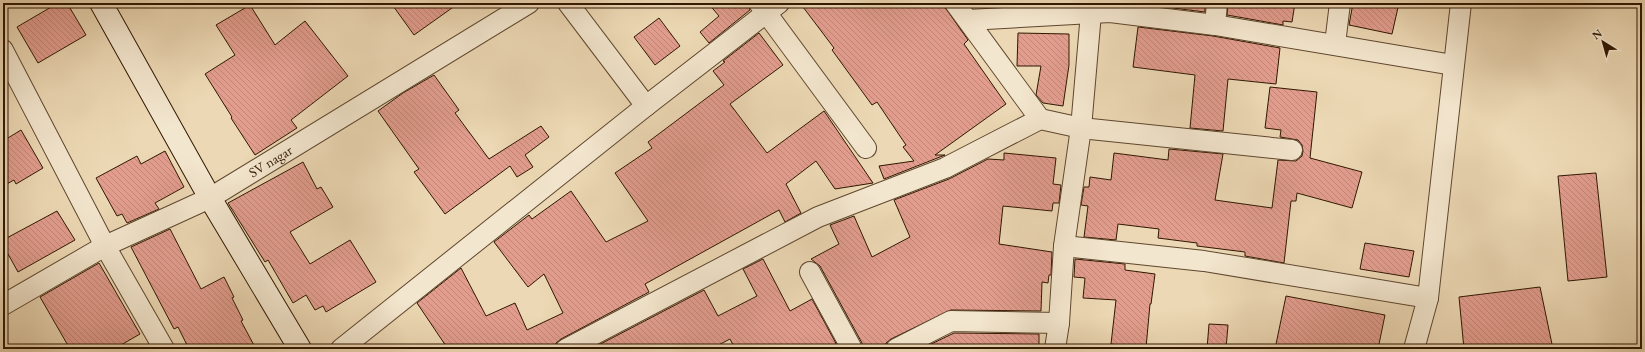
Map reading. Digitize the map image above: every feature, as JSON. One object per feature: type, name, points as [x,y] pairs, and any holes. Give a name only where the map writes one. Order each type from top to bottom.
[{"type":"street","points":[[101,3],[210,198],[300,349]]},
{"type":"street","name":"SV nagar","points":[[3,304],[105,246],[210,198],[529,3]]},
{"type":"street","points":[[568,3],[646,106]]},
{"type":"street","points":[[955,3],[1040,119]]},
{"type":"street","points":[[1215,25],[1217,3]]},
{"type":"street","points":[[1335,44],[1340,3]]},
{"type":"street","points":[[1414,349],[1428,298],[1461,3]]},
{"type":"street","points":[[341,349],[646,106],[768,6],[866,148]]},
{"type":"street","points":[[968,20],[1111,7],[1453,65]]},
{"type":"street","points":[[1055,349],[1059,323],[1064,246],[1081,128],[1078,10]]},
{"type":"street","points":[[3,50],[105,246],[164,349]]},
{"type":"street","points":[[566,349],[818,217],[945,168],[1040,119],[1081,128],[1292,150]]},
{"type":"street","points":[[1064,246],[1204,260],[1428,298]]},
{"type":"street","points":[[810,272],[852,349]]},
{"type":"street","points":[[896,349],[951,321],[1059,323]]},
{"type":"building","points":[[58,3],[67,3],[86,35],[38,63],[17,27]]},
{"type":"building","points":[[391,3],[459,3],[414,35]]},
{"type":"building","points":[[708,3],[748,3],[750,10],[709,43],[700,32],[719,16]]},
{"type":"building","points":[[800,3],[942,3],[968,40],[964,44],[1006,104],[935,155],[945,155],[884,179],[879,166],[914,161],[903,147],[906,145],[877,102],[872,105],[832,50],[834,48]]},
{"type":"building","points":[[1205,3],[1205,12],[1141,4]]},
{"type":"building","points":[[1228,3],[1295,3],[1292,22],[1283,21],[1283,25],[1227,15]]},
{"type":"building","points":[[1353,3],[1399,3],[1392,34],[1349,25]]},
{"type":"building","points":[[250,5],[275,45],[305,21],[348,76],[291,120],[297,128],[255,155],[205,74],[235,55],[216,25]]},
{"type":"building","points":[[659,18],[680,46],[655,65],[634,37]]},
{"type":"building","points":[[1138,27],[1213,36],[1280,48],[1276,84],[1228,79],[1223,131],[1190,128],[1195,75],[1133,67]]},
{"type":"building","points":[[759,33],[783,65],[730,104],[767,153],[824,111],[873,183],[835,189],[816,161],[786,184],[801,213],[785,222],[779,210],[645,284],[649,292],[561,339],[556,343],[555,349],[448,349],[417,303],[461,268],[486,316],[515,303],[527,330],[563,313],[544,274],[528,287],[494,242],[529,215],[532,219],[571,191],[606,242],[648,221],[615,173],[652,148],[648,142],[724,85],[713,71],[725,62],[723,61]]},
{"type":"building","points":[[1018,33],[1069,34],[1069,65],[1063,106],[1043,103],[1036,95],[1041,66],[1017,66]]},
{"type":"building","points":[[434,75],[459,110],[455,113],[489,159],[541,126],[549,137],[525,155],[533,167],[517,177],[510,166],[445,214],[414,172],[419,169],[378,111],[403,93]]},
{"type":"building","points":[[1270,87],[1317,92],[1310,158],[1362,172],[1352,208],[1297,193],[1296,201],[1291,201],[1284,263],[1245,256],[1245,252],[1197,246],[1197,243],[1158,238],[1159,229],[1118,224],[1116,240],[1084,237],[1088,206],[1081,205],[1084,187],[1089,187],[1090,177],[1111,180],[1114,153],[1168,160],[1169,149],[1223,154],[1215,200],[1272,208],[1278,160],[1296,161],[1302,156],[1303,151],[1302,145],[1298,140],[1280,137],[1281,130],[1265,128]]},
{"type":"building","points":[[21,130],[43,168],[16,184],[14,180],[3,186],[3,141]]},
{"type":"building","points":[[165,151],[184,187],[155,203],[159,209],[127,223],[122,214],[117,216],[96,178],[137,156],[141,164]]},
{"type":"building","points":[[1004,153],[1056,158],[1053,184],[1061,185],[1059,203],[1053,203],[1052,211],[1003,206],[999,244],[1052,252],[1051,275],[1049,275],[1048,283],[1042,282],[1041,311],[951,310],[891,339],[886,343],[885,349],[863,349],[862,343],[820,266],[811,259],[839,244],[830,225],[854,216],[872,257],[910,237],[894,200],[949,179],[988,159],[1004,160]]},
{"type":"building","points":[[303,162],[317,189],[321,187],[333,207],[290,232],[310,264],[350,240],[376,282],[326,312],[323,306],[315,310],[306,295],[293,303],[268,260],[265,262],[228,203]]},
{"type":"building","points":[[1596,173],[1607,277],[1568,281],[1558,176]]},
{"type":"building","points":[[57,211],[75,240],[18,272],[3,245],[3,240]]},
{"type":"building","points":[[170,229],[201,289],[224,277],[243,320],[241,321],[256,349],[189,349],[178,327],[174,329],[131,247]]},
{"type":"building","points":[[1365,243],[1414,251],[1409,277],[1360,269]]},
{"type":"building","points":[[763,259],[790,311],[812,299],[839,349],[735,349],[730,339],[711,349],[591,349],[704,290],[718,316],[757,296],[743,269]]},
{"type":"building","points":[[1075,259],[1125,264],[1125,270],[1155,274],[1150,304],[1146,348],[1111,344],[1116,300],[1083,298],[1085,278],[1074,277]]},
{"type":"building","points":[[99,263],[140,334],[114,349],[70,349],[40,297]]},
{"type":"building","points":[[1540,287],[1553,349],[1464,349],[1459,297]]},
{"type":"building","points":[[1286,296],[1385,315],[1378,349],[1275,349]]},
{"type":"building","points":[[1209,324],[1228,325],[1226,349],[1207,349]]},
{"type":"building","points":[[954,333],[1039,334],[1039,349],[921,349]]}]
